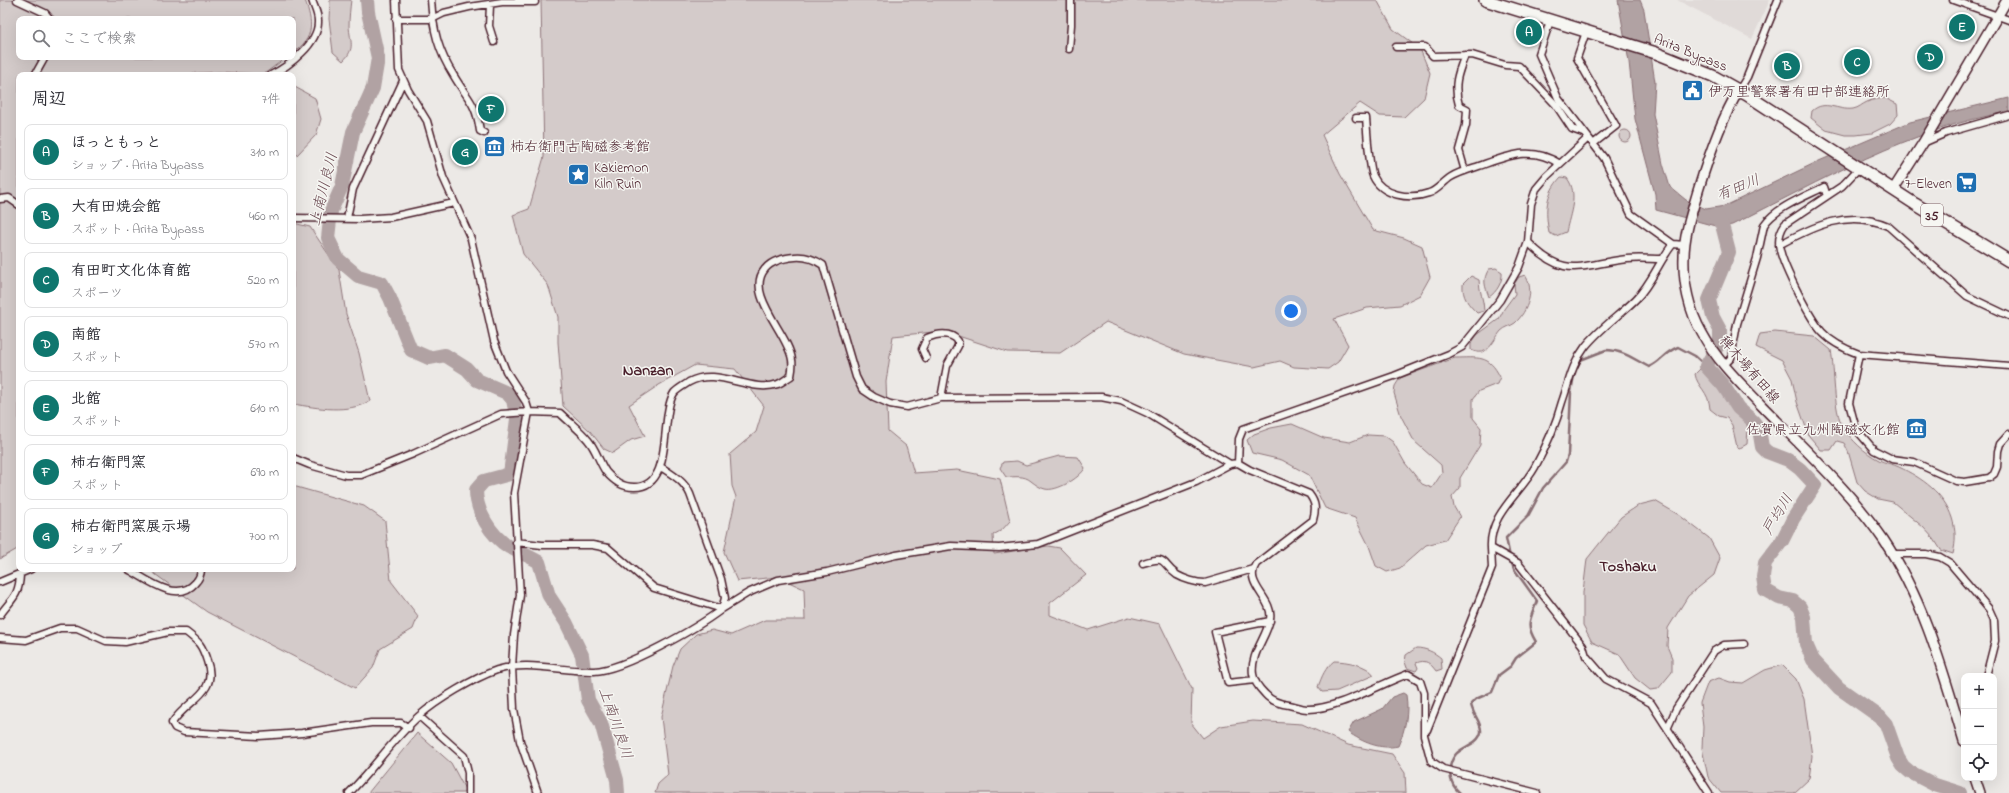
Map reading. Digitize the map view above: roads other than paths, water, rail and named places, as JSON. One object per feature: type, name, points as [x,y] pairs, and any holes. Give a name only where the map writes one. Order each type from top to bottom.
[{"type":"highway","name":"Arita Bypass","points":[[1485,0],[1656,53],[1713,76],[1739,90],[1893,190],[2009,262]]},
{"type":"main road","points":[[1893,190],[1953,93],[2007,0]]},
{"type":"main road","name":"稗木場有田線","points":[[1739,90],[1730,104],[1701,182],[1688,224],[1684,245],[1685,274],[1689,299],[1695,318],[1710,346],[1722,362],[1861,510],[1883,540],[1922,610],[1961,731]]},
{"type":"main road","points":[[1976,781],[1980,793]]},
{"type":"street","points":[[18,0],[45,13],[48,16]]},
{"type":"street","points":[[296,58],[307,48],[319,22],[312,0]]},
{"type":"street","points":[[396,0],[397,57],[399,70],[403,81],[427,121],[443,177],[471,239],[496,347],[506,371],[526,402],[529,412],[514,493],[520,595],[514,635],[512,667],[514,709],[520,742],[538,793]]},
{"type":"street","points":[[431,0],[432,19],[438,46],[453,76],[473,103],[478,114],[480,131],[484,133]]},
{"type":"street","points":[[1069,50],[1071,0]]},
{"type":"street","points":[[1739,90],[1747,77],[1778,0]]},
{"type":"street","points":[[1953,0],[2009,20]]},
{"type":"street","points":[[396,18],[432,19],[456,10],[490,6],[502,2],[535,2]]},
{"type":"street","points":[[490,6],[489,26],[494,42]]},
{"type":"street","points":[[1550,21],[1539,54],[1558,98],[1583,133],[1604,158],[1631,214],[1673,244],[1684,245]]},
{"type":"street","points":[[1586,32],[1577,58],[1616,126],[1593,144]]},
{"type":"street","points":[[1396,47],[1425,47],[1433,56],[1472,55],[1505,66],[1519,66],[1524,69],[1556,105],[1572,129],[1583,133]]},
{"type":"street","points":[[1465,55],[1456,76],[1459,105],[1467,109],[1466,125],[1459,150],[1465,171]]},
{"type":"street","points":[[37,72],[43,60]]},
{"type":"street","points":[[276,72],[294,60]]},
{"type":"street","points":[[347,218],[353,189],[403,81]]},
{"type":"street","points":[[1923,143],[1946,133],[2009,115]]},
{"type":"street","points":[[1356,118],[1366,118],[1372,175],[1380,185],[1391,192],[1406,196],[1431,193],[1450,177],[1511,155],[1540,154],[1548,156],[1560,164]]},
{"type":"street","points":[[1238,463],[1239,439],[1243,429],[1394,376],[1449,354],[1462,347],[1500,300],[1519,266],[1528,242],[1531,204],[1536,189],[1588,138]]},
{"type":"street","points":[[1857,167],[1842,186],[1785,224],[1781,233],[1779,245],[1790,274],[1815,323],[1822,332],[1841,347],[1859,354],[2009,366]]},
{"type":"street","points":[[1722,362],[1731,358],[1737,324],[1757,258],[1764,225],[1767,220],[1788,206],[1824,187],[1827,196]]},
{"type":"street","points":[[0,199],[9,198],[16,203]]},
{"type":"street","points":[[296,218],[391,217],[454,204]]},
{"type":"street","points":[[1779,245],[1809,228],[1839,220],[1866,219],[1877,221],[1888,226],[1967,296],[2009,316]]},
{"type":"street","points":[[1528,242],[1542,257],[1563,267],[1586,267],[1601,262],[1628,259],[1662,259]]},
{"type":"street","points":[[1424,735],[1492,568],[1491,539],[1497,519],[1535,468],[1563,401],[1574,365],[1594,337],[1612,319],[1637,298],[1652,280],[1662,259],[1673,244]]},
{"type":"street","points":[[296,459],[310,465],[346,475],[361,475],[374,470],[379,466],[413,454],[501,414],[510,412],[560,413],[589,441],[605,470],[620,484],[634,487],[649,484],[661,467],[665,431],[670,405],[675,392],[691,381],[709,376],[763,386],[778,384],[791,376],[792,359],[760,296],[758,283],[760,274],[770,264],[786,258],[803,256],[823,266],[856,376],[862,389],[890,404],[907,407],[940,398],[1101,397],[1122,401],[1146,413],[1230,464]]},
{"type":"street","points":[[926,358],[922,349],[927,338],[937,334],[948,334],[958,341],[958,346],[947,366],[940,398]]},
{"type":"street","points":[[1859,354],[1849,403],[1856,429],[1874,450],[1892,459],[1914,462],[1956,481],[1965,482],[1989,478],[1994,474],[1997,467],[2000,444],[2009,434]]},
{"type":"street","points":[[349,793],[419,716],[446,696],[498,670],[512,667],[594,671],[616,666],[682,634],[748,592],[778,580],[827,572],[896,555],[951,546],[999,548],[1038,544],[1196,482],[1230,464],[1238,463],[1250,470],[1309,494],[1314,501],[1316,511],[1313,520],[1256,564],[1253,569],[1254,582],[1269,606],[1271,613],[1270,621],[1255,656],[1253,673],[1255,680],[1268,698],[1281,704],[1308,709],[1330,706],[1408,674],[1420,681],[1424,693],[1424,735],[1431,761],[1443,769],[1537,793]]},
{"type":"street","points":[[661,467],[687,486],[721,579],[725,598],[722,609]]},
{"type":"street","points":[[516,542],[542,545],[592,545],[608,548],[654,588],[722,609]]},
{"type":"street","points":[[1491,548],[1518,563],[1582,646],[1592,664],[1606,678],[1651,703],[1668,727],[1709,793]]},
{"type":"street","points":[[1892,554],[1926,554],[1940,557],[1950,563],[1989,609],[1994,620],[1995,641],[1987,673]]},
{"type":"street","points":[[1143,563],[1155,560],[1163,561],[1177,575],[1204,584],[1253,569]]},
{"type":"street","points":[[0,582],[26,572]]},
{"type":"street","points":[[133,572],[158,586],[180,591],[193,586],[199,578],[200,572]]},
{"type":"street","points":[[0,615],[15,598],[20,584],[20,575]]},
{"type":"street","points":[[1255,680],[1228,684],[1215,632],[1270,621]]},
{"type":"street","points":[[0,638],[26,640],[60,628],[77,628],[106,641],[119,642],[168,632],[186,632],[199,642],[209,667],[211,680],[204,691],[176,717],[172,723],[175,728],[184,732],[259,736],[302,733],[371,723],[401,723],[409,728]]},
{"type":"street","points":[[1668,727],[1676,709],[1714,651],[1724,645],[1744,644]]},
{"type":"street","points":[[419,716],[464,756],[468,773],[468,793]]},
{"type":"waterway","name":"上南川良川","points":[[367,0],[368,12],[378,58],[373,88],[353,132],[342,186],[331,211],[328,238],[338,259],[358,276],[382,283],[390,298],[411,350],[429,358],[445,355],[467,369],[477,380],[507,393],[513,400],[517,419],[510,474],[484,481],[476,490],[478,506],[485,522],[502,542],[539,562],[549,596],[566,622],[582,655],[588,700],[601,723],[617,780],[618,793]]},
{"type":"waterway","name":"戸均川","points":[[1715,215],[1722,225],[1729,252],[1709,300],[1713,317],[1720,330],[1720,342],[1706,366],[1723,385],[1738,408],[1753,421],[1759,429],[1762,447],[1767,452],[1788,460],[1800,469],[1815,485],[1793,519],[1782,541],[1765,563],[1763,577],[1765,590],[1779,598],[1793,601],[1800,607],[1804,617],[1806,644],[1813,660],[1839,688],[1880,717],[1886,724],[1898,758],[1903,766],[1910,772],[1935,785],[1960,793]]},
{"type":"waterway","points":[[1578,361],[1606,350],[1612,350],[1629,356],[1649,367],[1678,347],[1695,356],[1706,366]]},
{"type":"waterway","points":[[1510,557],[1506,538],[1528,516],[1543,488],[1566,462],[1568,455],[1571,392],[1574,375]]},
{"type":"waterway","points":[[1460,793],[1453,785],[1451,780],[1451,764],[1456,754],[1474,742],[1480,736],[1481,732],[1480,725],[1471,704],[1476,699],[1492,692],[1499,675],[1511,666],[1516,658],[1536,642],[1531,631],[1530,622],[1537,601],[1514,569],[1511,561]]},
{"type":"place","name":"北館","points":[[1962,27]]},
{"type":"place","name":"ほっともっと","points":[[1529,32]]},
{"type":"place","name":"南館","points":[[1930,57]]},
{"type":"place","name":"有田町文化体育館","points":[[1857,62]]},
{"type":"place","name":"大有田焼会館","points":[[1787,66]]},
{"type":"place","name":"伊万里警察署有田中部連絡所","points":[[1693,91]]},
{"type":"place","name":"柿右衛門窯","points":[[491,109]]},
{"type":"place","name":"柿右衛門古陶磁参考館","points":[[494,146]]},
{"type":"place","name":"柿右衛門窯展示場","points":[[465,152]]},
{"type":"place","name":"Kakiemon Kiln Ruin","points":[[578,175]]},
{"type":"place","name":"7-Eleven","points":[[1967,183]]},
{"type":"place","name":"佐賀県立九州陶磁文化館","points":[[1916,429]]},
{"type":"district","name":"Nanzan","points":[[648,369]]},
{"type":"district","name":"Toshaku","points":[[1628,565]]},
{"type":"water label","name":"有田川","points":[[1738,187]]}]
